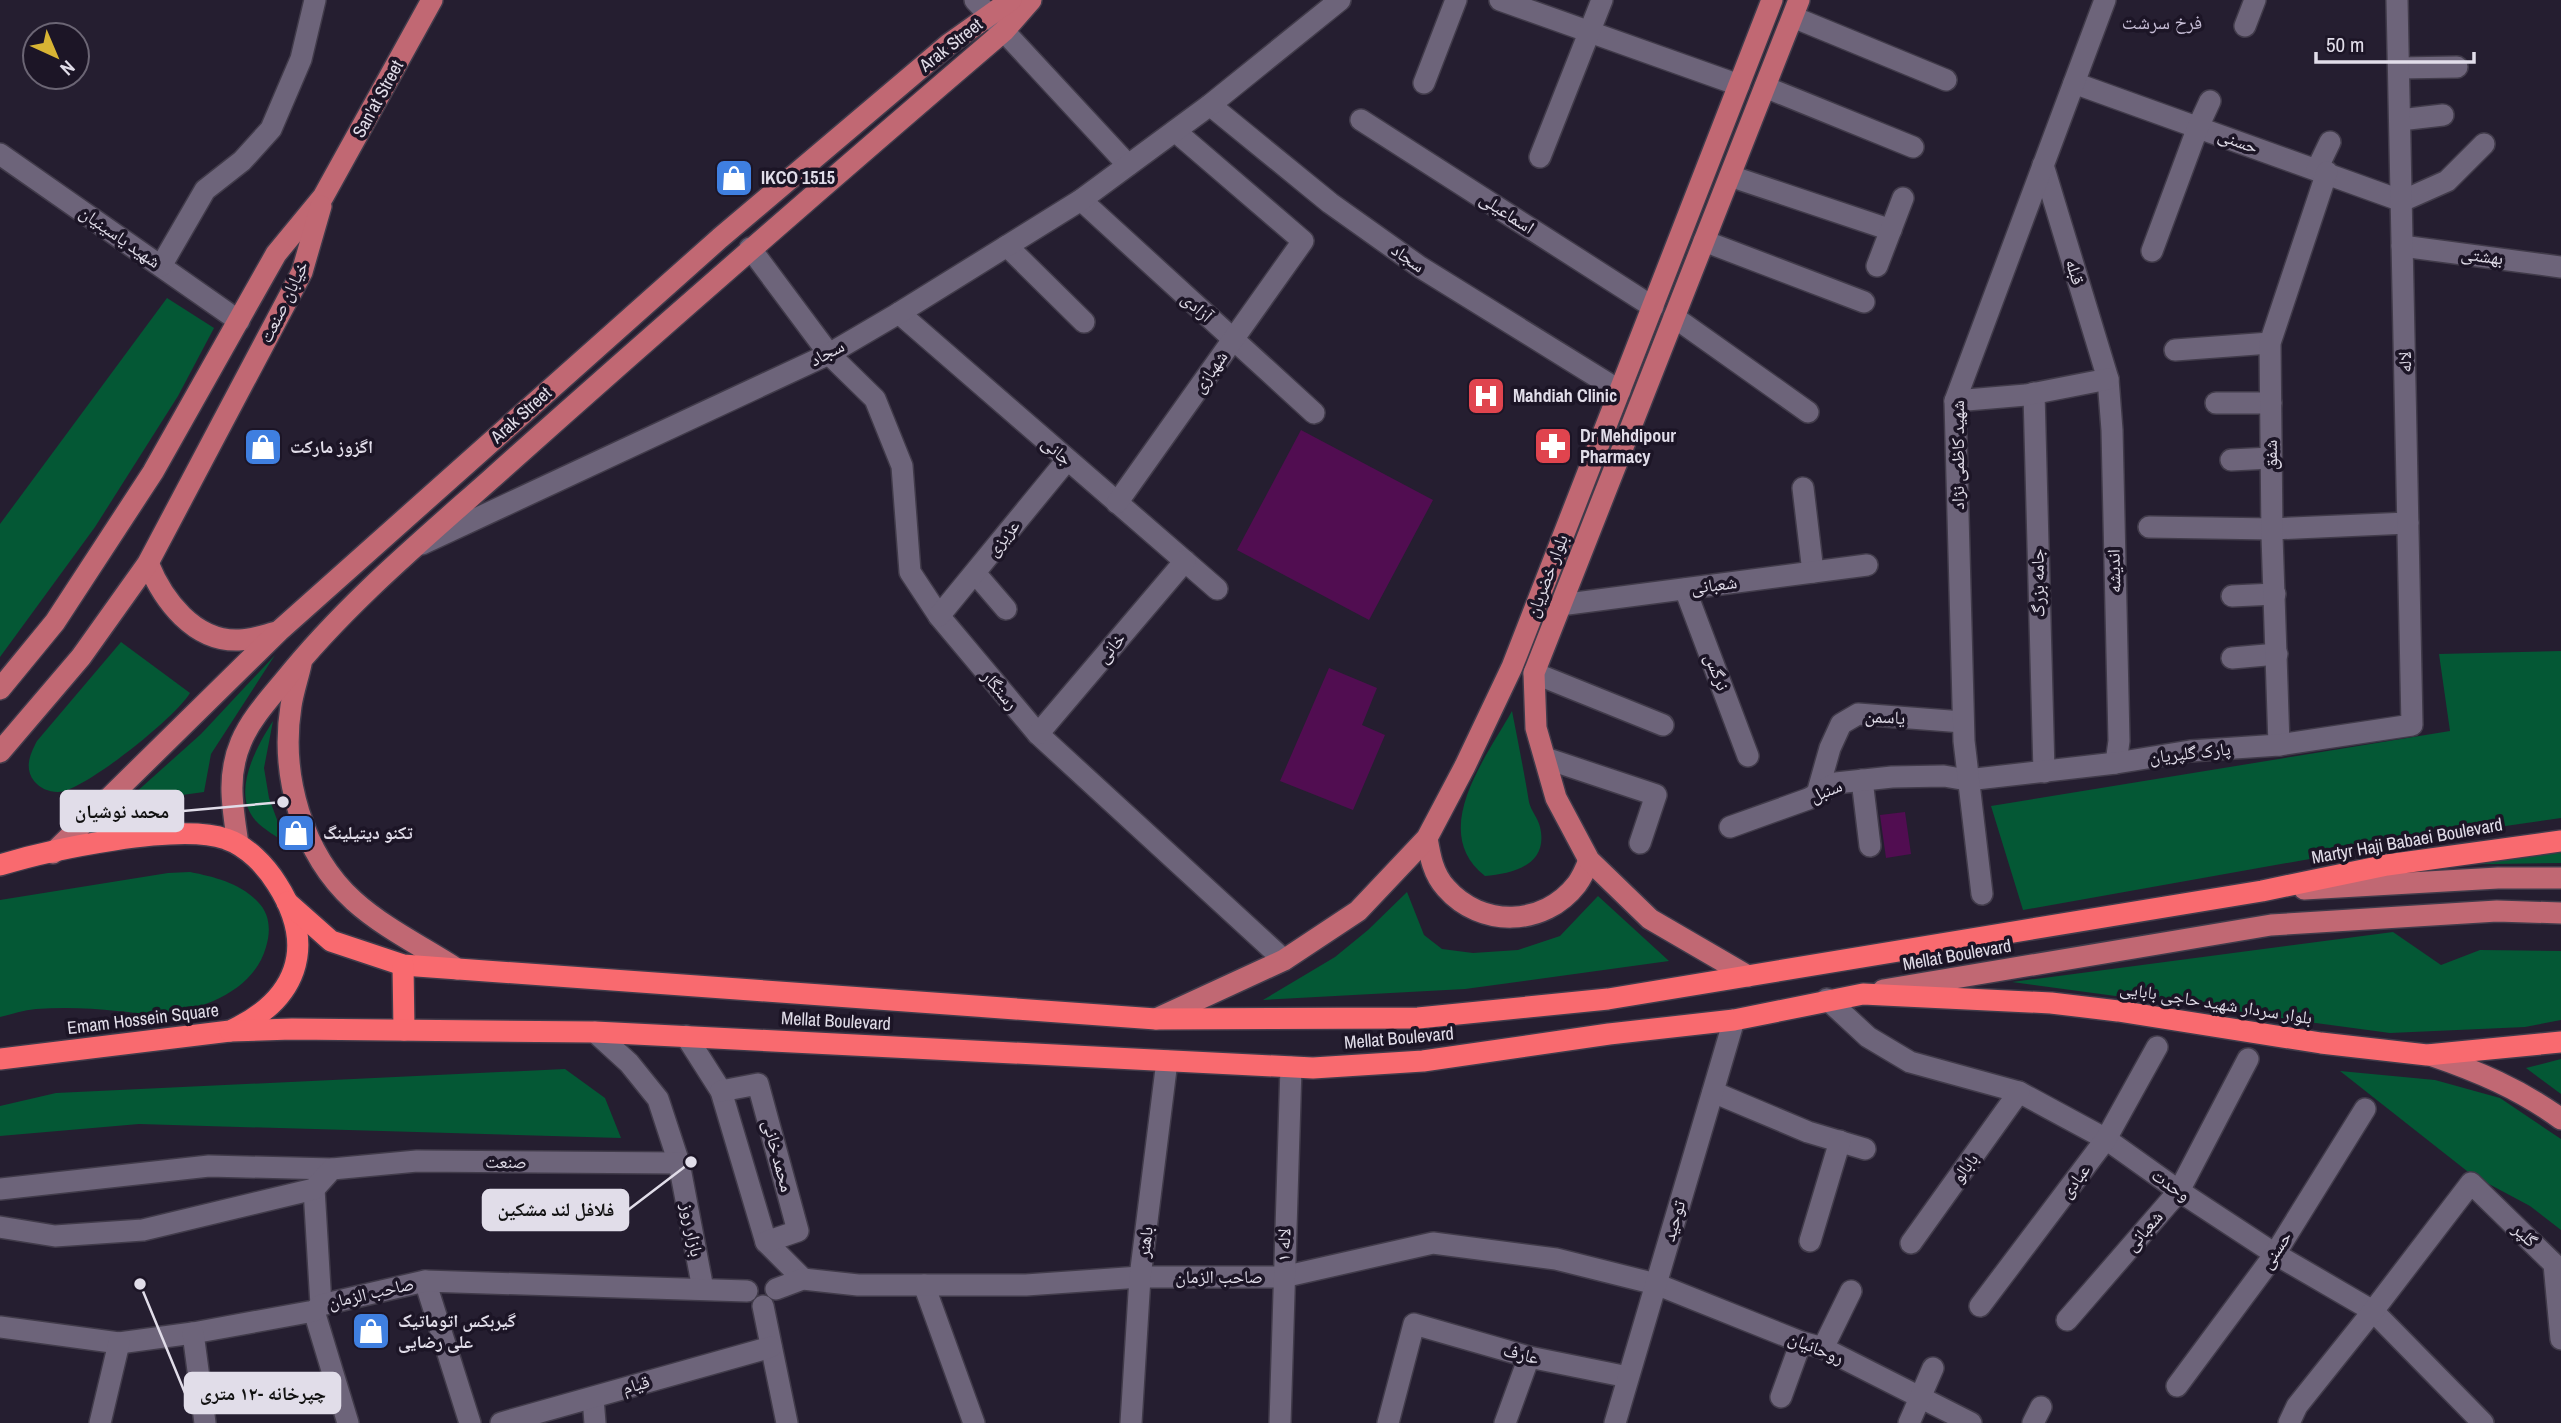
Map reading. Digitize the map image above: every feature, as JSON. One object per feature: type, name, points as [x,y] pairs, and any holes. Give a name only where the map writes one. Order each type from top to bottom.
[{"type":"highway","name":"Emam Hossein Square","points":[[0,1059],[230,1031],[257,1019],[278,1000],[292,973],[298,952],[298,939],[287,902],[273,877],[238,844],[213,836],[153,835],[2,862]]},
{"type":"highway","name":"Martyr Haji Babaei Boulevard","points":[[2262,891],[2387,866],[2561,841]]},
{"type":"highway","name":"Mellat Boulevard","points":[[287,902],[331,941],[403,965],[1156,1019],[1418,1017],[1608,999],[2262,891]]},
{"type":"highway","points":[[403,965],[404,1030]]},
{"type":"highway","name":"Mellat Boulevard","points":[[230,1031],[292,1029],[595,1032],[1313,1068],[1423,1061],[1609,1034],[1734,1020],[1827,999],[1863,994]]},
{"type":"highway","name":"بلوار سردار شهید حاجی بابایی","points":[[1863,994],[2051,1003],[2321,1043],[2430,1055],[2561,1042]]},
{"type":"main road","name":"Arak Street","points":[[53,853],[279,631],[720,238],[949,44],[982,8],[1011,0]]},
{"type":"main road","name":"Arak Street","points":[[238,844],[230,793],[231,770],[241,740],[303,657],[414,548],[750,248],[1004,31],[1031,0]]},
{"type":"main road","name":"بلوار خضریان","points":[[1156,1019],[1284,960],[1358,911],[1427,838],[1512,667],[1772,0]]},
{"type":"main road","name":"San'at Street","points":[[323,197],[430,1]]},
{"type":"main road","name":"بلوار خضریان","points":[[1748,976],[1650,919],[1590,860],[1556,798],[1536,729],[1534,673],[1796,8]]},
{"type":"main road","name":"خیابان صنعت","points":[[0,689],[63,611],[153,472],[276,254],[323,197]]},
{"type":"main road","name":"خیابان صنعت","points":[[0,752],[81,657],[148,563],[302,272],[323,197]]},
{"type":"main road","points":[[148,563],[158,586],[175,609],[195,627],[213,636],[237,640],[279,631]]},
{"type":"main road","points":[[303,657],[291,705],[288,735],[290,766],[296,801],[306,834],[318,859],[355,902],[457,969]]},
{"type":"main road","points":[[1427,838],[1431,863],[1444,886],[1462,904],[1486,915],[1511,918],[1537,914],[1560,902],[1578,883],[1590,860]]},
{"type":"main road","name":"Mellat Boulevard","points":[[2262,891],[2498,878],[2561,878]]},
{"type":"main road","name":"Mellat Boulevard","points":[[1863,994],[2271,925],[2497,911],[2561,913]]},
{"type":"main road","points":[[2430,1055],[2501,1082],[2531,1097],[2561,1119]]},
{"type":"street","points":[[161,266],[205,190],[242,161],[271,129],[302,59],[315,0]]},
{"type":"street","name":"سجاد","points":[[414,548],[829,354],[899,313],[1081,200],[1210,105],[1340,0]]},
{"type":"street","points":[[1424,83],[1456,0]]},
{"type":"street","points":[[1500,0],[1739,85]]},
{"type":"street","points":[[1540,157],[1602,0]]},
{"type":"street","name":"شهید کاظمی نژاد","points":[[1982,894],[1967,780],[1963,722],[1955,401],[2105,0]]},
{"type":"street","points":[[2245,26],[2255,0]]},
{"type":"street","name":"لاله","points":[[2397,0],[2412,725]]},
{"type":"street","points":[[982,8],[1128,165]]},
{"type":"street","points":[[1796,8],[1945,79]]},
{"type":"street","points":[[2399,68],[2457,67]]},
{"type":"street","name":"حسنی","points":[[2074,83],[2402,201]]},
{"type":"street","points":[[1765,87],[1913,147]]},
{"type":"street","points":[[2152,251],[2210,101]]},
{"type":"street","name":"سجاد","points":[[1210,105],[1330,203],[1420,267],[1620,391]]},
{"type":"street","points":[[2400,120],[2443,115]]},
{"type":"street","name":"اسماعیلی","points":[[1361,120],[1653,307]]},
{"type":"street","name":"شهبازی","points":[[1117,503],[1303,241],[1175,131]]},
{"type":"street","name":"شفق","points":[[2279,746],[2272,529],[2270,342],[2330,142]]},
{"type":"street","points":[[2402,201],[2447,181],[2484,144]]},
{"type":"street","name":"شهید یاسینیان","points":[[0,153],[239,321]]},
{"type":"street","name":"قبله","points":[[2043,165],[2108,379]]},
{"type":"street","points":[[1730,176],[1891,230]]},
{"type":"street","points":[[1877,266],[1903,198]]},
{"type":"street","name":"آزادی","points":[[1081,200],[1314,414]]},
{"type":"street","points":[[1704,241],[1864,302]]},
{"type":"street","points":[[1007,246],[1084,322]]},
{"type":"street","name":"بهشتی","points":[[2402,246],[2561,267]]},
{"type":"street","name":"رستگار","points":[[750,248],[829,354],[875,400],[902,466],[910,572],[939,616],[1038,734],[1284,960]]},
{"type":"street","name":"جانی","points":[[899,313],[1217,589]]},
{"type":"street","points":[[1674,317],[1808,412]]},
{"type":"street","points":[[2175,350],[2270,342]]},
{"type":"street","points":[[1955,401],[2034,393],[2108,379]]},
{"type":"street","name":"اندیشه","points":[[2108,379],[2112,430],[2119,741],[2116,763]]},
{"type":"street","name":"جامه بزرگ","points":[[2034,393],[2044,772]]},
{"type":"street","points":[[2216,403],[2271,402]]},
{"type":"street","points":[[2231,460],[2272,457]]},
{"type":"street","name":"عزیزی","points":[[939,616],[1067,460]]},
{"type":"street","points":[[1803,488],[1813,572]]},
{"type":"street","points":[[2149,527],[2272,529],[2408,523]]},
{"type":"street","name":"خانی","points":[[1038,734],[1185,561]]},
{"type":"street","name":"شعبانی","points":[[1560,606],[1867,565]]},
{"type":"street","points":[[975,573],[1006,609]]},
{"type":"street","name":"نرگس","points":[[1685,589],[1748,756]]},
{"type":"street","points":[[2232,596],[2275,594]]},
{"type":"street","points":[[2232,658],[2277,654]]},
{"type":"street","points":[[1534,673],[1663,726]]},
{"type":"street","name":"یاسمن","points":[[1816,794],[1830,748],[1842,724],[1858,715],[1963,722]]},
{"type":"street","name":"پارک گلپریان","points":[[1967,780],[2116,763],[2190,751],[2279,746],[2412,725]]},
{"type":"street","points":[[1545,758],[1656,795],[1640,843]]},
{"type":"street","name":"سنبل","points":[[1730,827],[1816,794],[1836,783],[1892,777],[1944,776],[1967,780]]},
{"type":"street","points":[[1862,780],[1870,846]]},
{"type":"street","name":"وحدت","points":[[1827,999],[1868,1037],[1910,1062],[2019,1092],[2106,1139],[2275,1254],[2373,1311],[2483,1423]]},
{"type":"street","name":"توحید","points":[[1615,1423],[1734,1020]]},
{"type":"street","name":"بازار روز","points":[[595,1032],[629,1063],[658,1099],[680,1163],[703,1289]]},
{"type":"street","name":"محمد خانی","points":[[686,1036],[722,1091],[765,1242],[803,1279]]},
{"type":"street","name":"عبادی","points":[[1980,1306],[2106,1139],[2157,1047]]},
{"type":"street","name":"شعبانی","points":[[2067,1320],[2179,1191],[2248,1059]]},
{"type":"street","name":"باهنر","points":[[1131,1423],[1140,1278],[1167,1061]]},
{"type":"street","name":"لاله ۱","points":[[1280,1423],[1290,1067]]},
{"type":"street","name":"محمد خانی","points":[[722,1091],[758,1084],[798,1231],[765,1242]]},
{"type":"street","points":[[1713,1092],[1808,1132],[1865,1149]]},
{"type":"street","name":"بابالو","points":[[1911,1243],[2019,1092]]},
{"type":"street","name":"حسنی","points":[[2177,1386],[2275,1254],[2365,1109]]},
{"type":"street","points":[[1810,1241],[1840,1141]]},
{"type":"street","name":"صنعت","points":[[0,1189],[209,1167],[332,1169],[417,1161],[680,1163]]},
{"type":"street","points":[[0,1227],[55,1236],[143,1230],[314,1189],[332,1169]]},
{"type":"street","name":"گلپر","points":[[2373,1311],[2471,1183],[2554,1264],[2561,1339]]},
{"type":"street","points":[[314,1189],[317,1308],[342,1421]]},
{"type":"street","name":"صاحب الزمان","points":[[776,1289],[803,1279],[859,1285],[1026,1285],[1140,1278],[1283,1276],[1433,1243],[1556,1259],[1656,1284]]},
{"type":"street","points":[[756,1279],[770,1281],[776,1289],[772,1302],[763,1307],[755,1305],[749,1299],[747,1291],[756,1279]]},
{"type":"street","points":[[425,1281],[470,1423]]},
{"type":"street","name":"صاحب الزمان","points":[[0,1327],[119,1343],[193,1333],[317,1308],[425,1281],[747,1291]]},
{"type":"street","name":"روحانیان","points":[[1656,1284],[1801,1342],[1823,1348],[1971,1423]]},
{"type":"street","points":[[924,1285],[974,1423]]},
{"type":"street","points":[[1823,1348],[1851,1292]]},
{"type":"street","points":[[763,1307],[787,1423]]},
{"type":"street","points":[[2289,1423],[2297,1406],[2373,1311]]},
{"type":"street","name":"عارف","points":[[1388,1423],[1414,1324],[1529,1357],[1629,1377]]},
{"type":"street","points":[[193,1333],[205,1423]]},
{"type":"street","points":[[1781,1397],[1801,1342]]},
{"type":"street","points":[[100,1423],[119,1343]]},
{"type":"street","name":"قیام","points":[[501,1423],[771,1348]]},
{"type":"street","points":[[1505,1423],[1529,1357]]},
{"type":"street","points":[[1909,1423],[1933,1368]]},
{"type":"street","points":[[593,1398],[596,1423]]},
{"type":"green space","points":[[167,298],[214,328],[178,396],[95,527],[0,657],[0,524]]},
{"type":"green space","points":[[121,642],[190,693],[167,718],[107,767],[70,789],[58,792],[44,789],[34,781],[29,771],[30,756],[37,741]]},
{"type":"green space","points":[[2561,651],[2561,818],[2450,834],[2023,910],[1991,806],[2450,731],[2439,654]]},
{"type":"green space","points":[[275,655],[211,754],[204,792],[124,803],[201,734]]},
{"type":"green space","points":[[1512,711],[1529,802],[1539,824],[1541,840],[1539,850],[1527,865],[1507,873],[1485,876],[1469,858],[1462,838],[1462,816],[1467,794],[1477,772]]},
{"type":"green space","points":[[273,721],[264,768],[269,798],[286,844],[256,821],[245,797],[254,756]]},
{"type":"green space","points":[[2561,851],[2561,863],[2424,865]]},
{"type":"green space","points":[[190,872],[235,885],[251,895],[265,912],[269,929],[266,947],[260,962],[238,987],[208,1003],[175,1012],[149,1014],[56,1008],[0,1017],[0,900],[168,873]]},
{"type":"green space","points":[[1407,892],[1424,935],[1442,949],[1473,953],[1518,950],[1560,936],[1598,896],[1669,961],[1465,989],[1263,1000],[1335,957]]},
{"type":"green space","points":[[2393,932],[2441,965],[2480,950],[2561,951],[2561,1020],[2525,1027],[2390,1033],[2012,982]]},
{"type":"green space","points":[[2561,1059],[2561,1094],[2526,1068]]},
{"type":"green space","points":[[565,1069],[605,1098],[621,1138],[139,1124],[0,1136],[0,1106],[56,1093]]},
{"type":"green space","points":[[2340,1071],[2435,1080],[2500,1098],[2561,1139],[2561,1230],[2530,1206],[2472,1175]]},
{"type":"building","points":[[1301,430],[1433,500],[1369,620],[1237,550]]},
{"type":"building","points":[[1329,668],[1377,688],[1362,725],[1385,735],[1353,810],[1280,781]]},
{"type":"building","points":[[1905,812],[1911,854],[1886,858],[1880,815]]},
{"type":"place","name":"IKCO 1515","points":[[734,178]]},
{"type":"place","name":"Mahdiah Clinic","points":[[1486,396]]},
{"type":"place","name":"Dr Mehdipour Pharmacy","points":[[1553,446]]},
{"type":"place","name":"اگزوز مارکت","points":[[263,447]]},
{"type":"place","name":"محمد نوشیان","points":[[283,802]]},
{"type":"place","name":"تکنو دیتیلینگ","points":[[296,833]]},
{"type":"place","name":"فلافل لند مشکین","points":[[691,1162]]},
{"type":"place","name":"چپرخانه -١٢ مترى","points":[[140,1284]]},
{"type":"place","name":"گیربکس اتوماتیک علی رضایی","points":[[371,1331]]},
{"type":"district","name":"فرخ سرشت","points":[[2162,22]]}]
